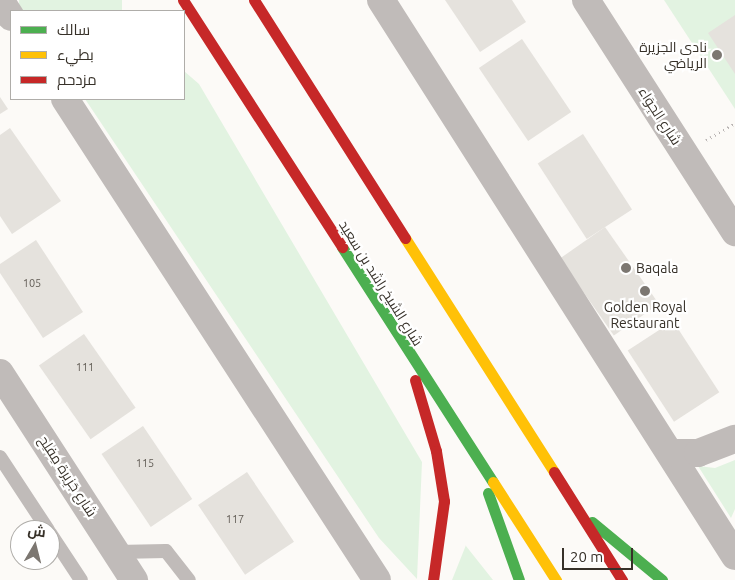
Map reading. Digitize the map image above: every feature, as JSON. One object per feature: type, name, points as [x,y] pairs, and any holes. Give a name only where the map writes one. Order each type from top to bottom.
[{"type":"main road","name":"شارع الشيخ راشد بن سعيد","points":[[183,0],[556,580]]},
{"type":"main road","points":[[254,0],[622,580]]},
{"type":"main road","points":[[406,349],[436,451],[444,502],[433,580]]},
{"type":"main road","points":[[477,459],[519,580]]},
{"type":"main road","points":[[580,514],[662,580]]},
{"type":"street","points":[[0,0],[10,15]]},
{"type":"street","points":[[381,0],[672,453],[735,556]]},
{"type":"street","name":"شارع الجِوَاء","points":[[586,0],[735,232]]},
{"type":"street","points":[[66,100],[377,580]]},
{"type":"street","name":"شارع جَزِيرة مِفلِح","points":[[0,373],[134,580]]},
{"type":"street","points":[[672,453],[698,453],[735,439]]},
{"type":"lane","points":[[0,457],[42,520]]},
{"type":"lane","points":[[60,548],[81,580]]},
{"type":"lane","points":[[117,552],[166,551],[189,580]]},
{"type":"path","points":[[685,154],[735,123]]},
{"type":"green space","points":[[19,0],[122,0],[122,10],[19,10]]},
{"type":"green space","name":"نادى الجزيرة الرياضي","points":[[664,0],[735,0],[735,109]]},
{"type":"green space","points":[[185,72],[199,84],[422,462],[417,579],[379,538],[86,100],[185,100]]},
{"type":"green space","points":[[735,460],[735,509],[731,518],[698,466],[715,468]]},
{"type":"green space","points":[[466,546],[493,580],[452,580]]},
{"type":"building","points":[[445,0],[512,0],[526,22],[480,52]]},
{"type":"building","points":[[735,15],[735,74],[708,33]]},
{"type":"building","points":[[522,39],[571,112],[528,141],[479,68]]},
{"type":"building","points":[[0,97],[8,109],[0,114]]},
{"type":"building","points":[[10,128],[61,201],[12,234],[0,216],[0,135]]},
{"type":"building","points":[[583,134],[632,209],[587,239],[538,163]]},
{"type":"building","points":[[605,227],[659,304],[614,336],[560,259]]},
{"type":"building","points":[[36,240],[83,312],[43,338],[0,273],[0,264]]},
{"type":"building","points":[[673,321],[719,392],[674,422],[628,350]]},
{"type":"building","points":[[84,334],[136,408],[91,439],[39,366]]},
{"type":"building","points":[[143,426],[192,499],[151,527],[102,454]]},
{"type":"building","points":[[247,472],[294,542],[245,575],[198,505]]},
{"type":"traffic: fast","points":[[342,247],[493,482]]},
{"type":"traffic: fast","points":[[488,493],[519,580]]},
{"type":"traffic: fast","points":[[592,522],[662,580]]},
{"type":"traffic: slow","points":[[405,238],[554,472]]},
{"type":"traffic: slow","points":[[493,482],[556,580]]},
{"type":"traffic: jam","points":[[183,0],[342,247]]},
{"type":"traffic: jam","points":[[254,0],[405,238]]},
{"type":"traffic: jam","points":[[415,380],[436,451],[444,501],[433,580]]},
{"type":"traffic: jam","points":[[554,472],[622,580]]},
{"type":"place","name":"نادى الجزيرة الرياضي","points":[[717,55]]},
{"type":"place","name":"Baqala","points":[[626,268]]},
{"type":"place","name":"Golden Royal Restaurant","points":[[645,291]]}]
